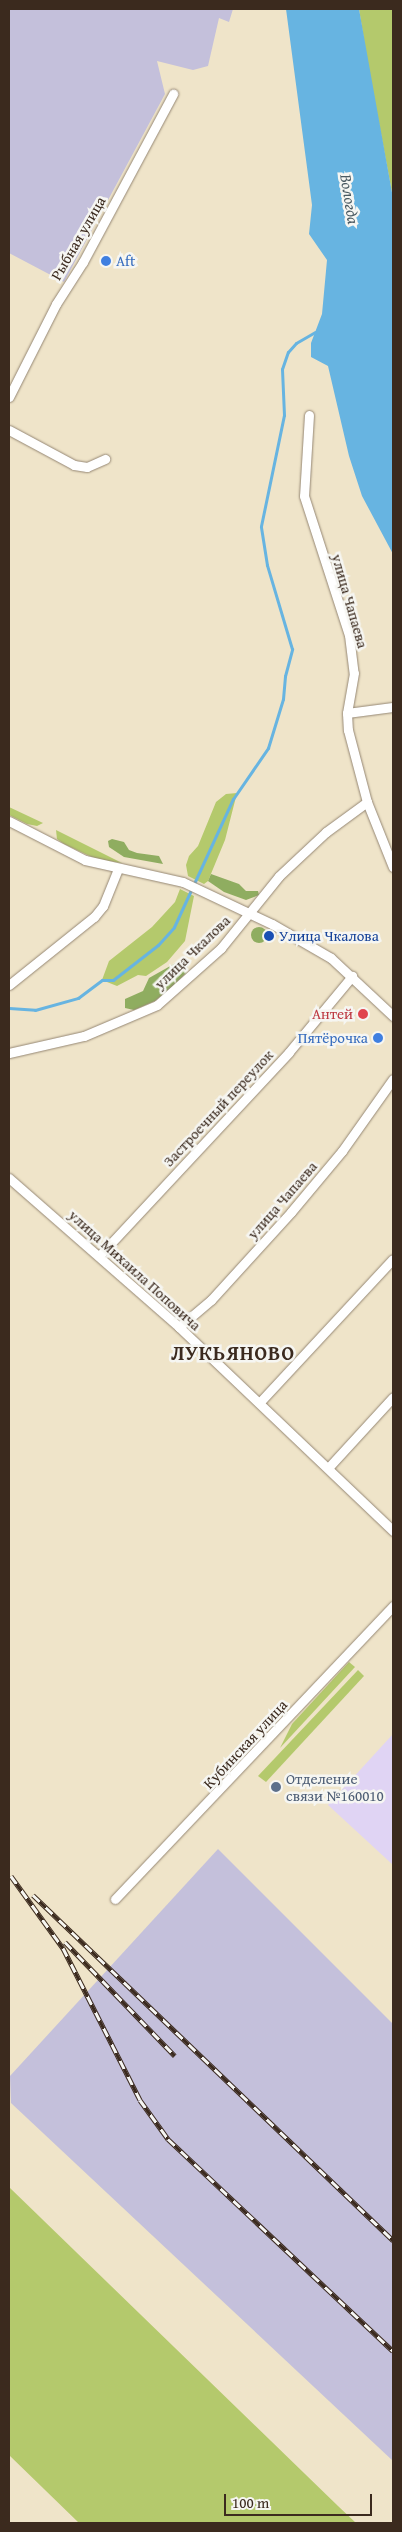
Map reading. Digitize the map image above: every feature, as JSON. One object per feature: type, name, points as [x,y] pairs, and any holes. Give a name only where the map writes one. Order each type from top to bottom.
[{"type":"street","name":"Рыбная улица","points":[[9,397],[56,304],[83,262],[173,94]]},
{"type":"street","name":"улица Чапаева","points":[[309,415],[304,496],[348,635],[354,673],[347,713],[367,802],[393,867]]},
{"type":"street","points":[[9,430],[74,466],[87,467],[105,459]]},
{"type":"street","points":[[347,713],[393,707]]},
{"type":"street","name":"улица Чкалова","points":[[9,1053],[84,1036],[158,1004],[221,948],[280,876],[326,832],[367,802]]},
{"type":"street","points":[[9,821],[73,854],[118,869],[183,882],[250,914],[312,946],[352,976],[393,1016]]},
{"type":"street","points":[[9,985],[94,917],[103,906],[118,869]]},
{"type":"street","name":"Застроечный переулок","points":[[100,1255],[289,1052],[352,976]]},
{"type":"street","name":"улица Чапаева","points":[[179,1327],[210,1300],[291,1212],[342,1151],[393,1079]]},
{"type":"street","name":"улица Михаила Поповича","points":[[9,1178],[100,1255],[179,1327],[260,1402],[393,1531]]},
{"type":"street","points":[[260,1402],[393,1259]]},
{"type":"street","points":[[328,1468],[393,1397]]},
{"type":"street","name":"Кубинская улица","points":[[115,1900],[393,1606]]},
{"type":"shaded area","points":[[9,9],[233,9],[229,22],[219,18],[208,66],[193,70],[157,61],[165,94],[64,282],[9,253]]},
{"type":"shaded area","points":[[393,1734],[393,1865],[328,1805]]},
{"type":"shaded area","points":[[218,1849],[393,2024],[393,2461],[11,2103],[10,2076]]},
{"type":"green space","points":[[359,9],[393,9],[393,198],[368,65]]},
{"type":"green space","points":[[237,793],[225,840],[208,881],[204,884],[188,876],[186,865],[189,856],[198,846],[216,802],[226,794]]},
{"type":"green space","points":[[9,807],[43,823],[37,826],[27,824],[9,815]]},
{"type":"green space","points":[[56,830],[122,863],[96,859],[64,844],[57,839]]},
{"type":"green space","points":[[112,839],[124,842],[129,850],[137,853],[159,856],[163,864],[124,857],[109,847],[108,841]]},
{"type":"green space","points":[[211,874],[239,884],[246,891],[258,891],[259,895],[246,900],[224,892],[208,881]]},
{"type":"green space","points":[[180,889],[194,896],[185,941],[167,962],[146,976],[138,975],[117,986],[102,980],[109,961],[152,927],[175,902]]},
{"type":"green space","points":[[259,927],[267,935],[259,943],[251,935]]},
{"type":"green space","points":[[181,960],[188,965],[186,973],[172,987],[155,1001],[134,1010],[125,1008],[125,999],[143,991],[149,978]]},
{"type":"green space","points":[[349,1662],[355,1667],[280,1748],[292,1724]]},
{"type":"green space","points":[[358,1670],[364,1676],[266,1782],[258,1776]]},
{"type":"green space","points":[[9,2187],[356,2523],[79,2523],[9,2455]]},
{"type":"water","name":"Вологда","points":[[286,9],[359,9],[393,198],[393,554],[362,496],[349,456],[328,366],[311,357],[311,343],[322,314],[327,260],[309,234],[312,205]]},
{"type":"waterway","points":[[9,1008],[35,1010],[78,998],[102,980],[113,980],[158,945],[174,927],[233,799],[268,748],[283,699],[285,676],[292,649],[267,565],[261,526],[284,415],[282,369],[288,352],[296,343],[315,332]]},
{"type":"railway","points":[[11,1876],[63,1948],[140,2100],[168,2139],[393,2351]]},
{"type":"railway","points":[[33,1895],[393,2240]]},
{"type":"railway","points":[[65,1942],[175,2056]]},
{"type":"place","name":"Aft","points":[[106,261]]},
{"type":"place","name":"Улица Чкалова","points":[[269,936]]},
{"type":"place","name":"Антей","points":[[363,1014]]},
{"type":"place","name":"Пятёрочка","points":[[378,1038]]},
{"type":"place","name":"Отделение связи №160010","points":[[276,1787]]},
{"type":"district","name":"ЛУКЬЯНОВО","points":[[233,1352]]}]
